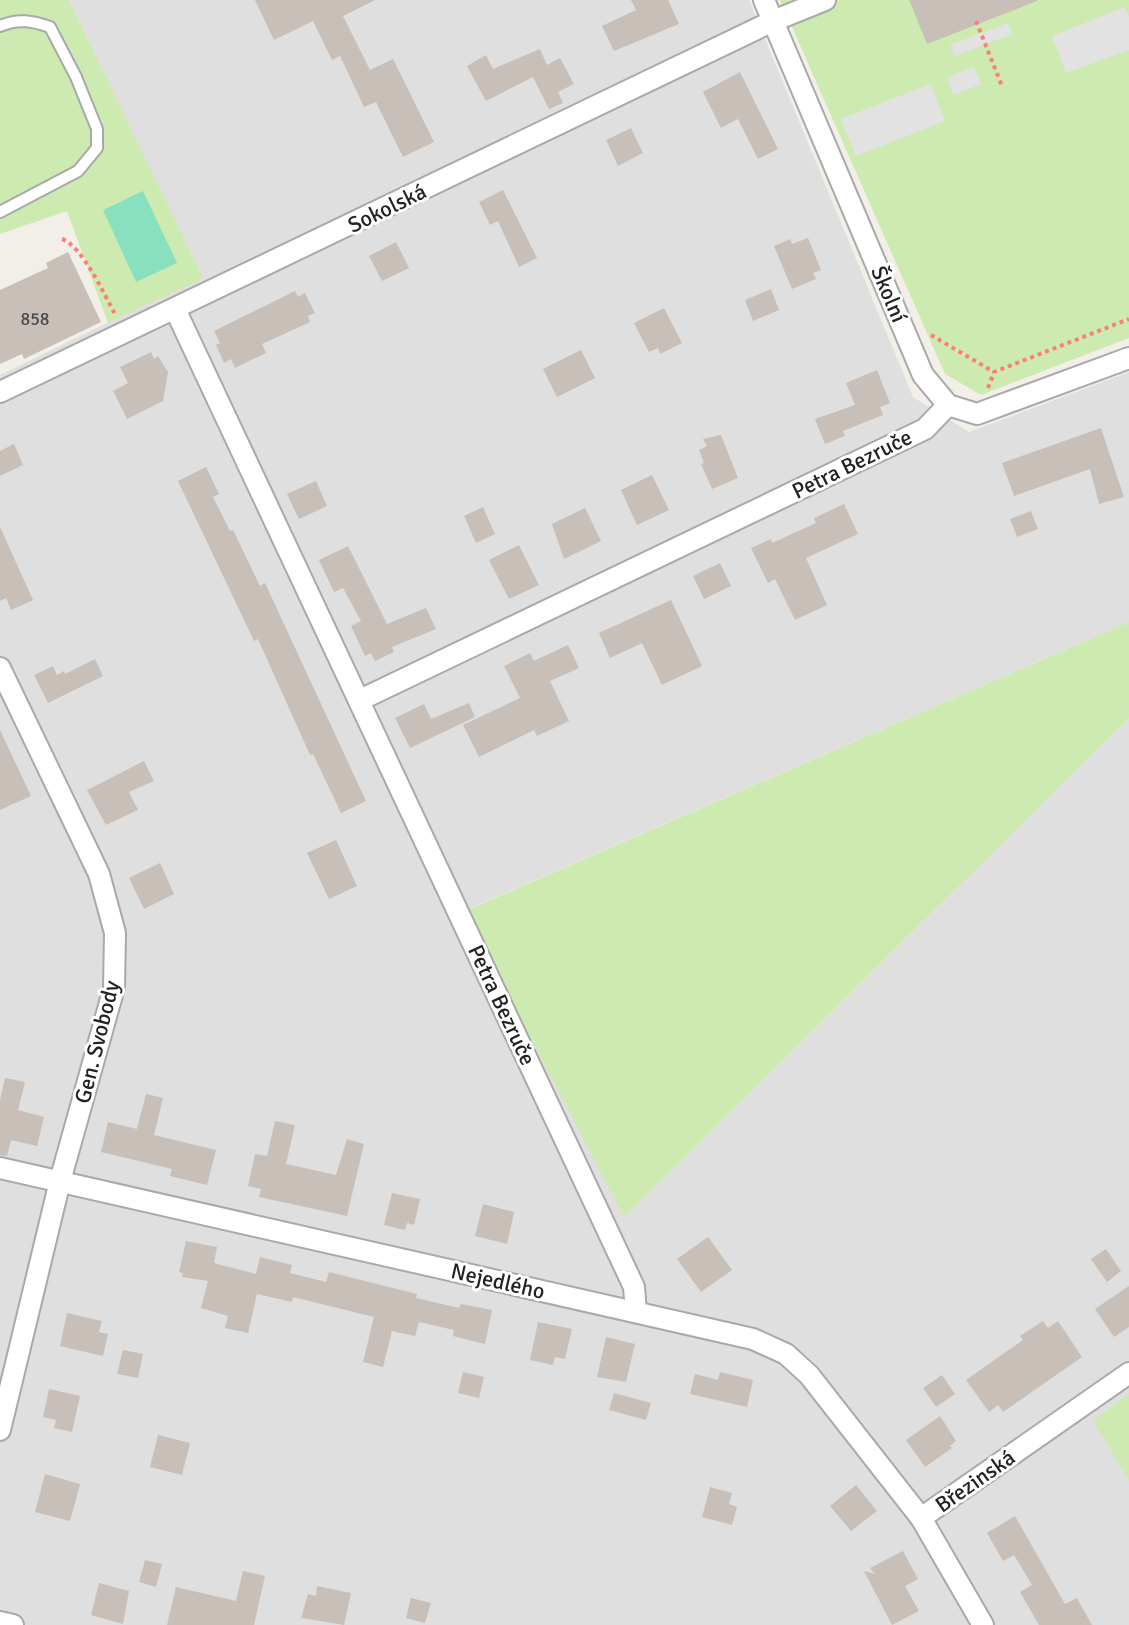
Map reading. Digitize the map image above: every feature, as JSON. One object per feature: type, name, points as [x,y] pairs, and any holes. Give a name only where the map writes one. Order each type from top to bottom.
[{"type":"street","name":"Školní","points":[[764,0],[923,375],[948,405]]},
{"type":"street","name":"Sokolská","points":[[0,392],[773,21],[825,0]]},
{"type":"street","name":"Petra Bezruče","points":[[175,309],[634,1287],[636,1312]]},
{"type":"street","points":[[948,405],[977,414],[1129,358]]},
{"type":"street","name":"Petra Bezruče","points":[[360,700],[925,429],[948,405]]},
{"type":"street","name":"Gen. Svobody","points":[[0,668],[99,874],[115,933],[114,988],[60,1181],[0,1430]]},
{"type":"street","name":"Nejedlého","points":[[0,1168],[753,1339],[786,1354],[809,1375],[921,1518]]},
{"type":"street","name":"Březinská","points":[[983,1625],[921,1518],[1129,1373]]},
{"type":"street","points":[[0,1622],[13,1625]]},
{"type":"lane","points":[[0,26],[10,21],[32,20],[50,27],[82,90],[97,129],[97,148],[78,171],[0,212]]},
{"type":"path","points":[[976,21],[1002,86]]},
{"type":"path","points":[[62,239],[70,242],[99,283],[124,333]]},
{"type":"path","points":[[977,414],[994,372],[1129,319]]},
{"type":"path","points":[[924,331],[994,372]]},
{"type":"shaded area","points":[[69,0],[749,0],[913,397],[969,432],[1129,372],[1129,622],[466,910],[625,1216],[1129,718],[1129,1625],[0,1625],[0,375],[202,277]]},
{"type":"shaded area","points":[[1125,7],[1129,17],[1129,50],[1066,73],[1052,36]]},
{"type":"shaded area","points":[[1008,23],[1012,34],[955,56],[950,45]]},
{"type":"shaded area","points":[[974,67],[981,84],[953,95],[947,77]]},
{"type":"shaded area","points":[[930,84],[945,121],[856,156],[841,119]]},
{"type":"green space","points":[[0,0],[69,0],[203,278],[108,323],[67,211],[0,234]]},
{"type":"green space","points":[[780,0],[1129,0],[1129,338],[981,395],[945,374]]},
{"type":"green space","points":[[143,191],[177,263],[136,282],[103,210]]},
{"type":"green space","points":[[1129,622],[1129,718],[624,1217],[465,911]]},
{"type":"green space","points":[[1129,1393],[1129,1480],[1093,1421]]},
{"type":"building","points":[[255,0],[375,0],[343,16],[370,70],[393,59],[434,142],[403,157],[376,102],[364,107],[340,56],[332,60],[313,21],[274,40]]},
{"type":"building","points":[[631,0],[668,0],[679,24],[614,51],[602,26],[636,10]]},
{"type":"building","points":[[909,0],[1037,0],[1037,1],[927,44]]},
{"type":"building","points":[[540,49],[547,65],[560,58],[574,84],[558,92],[563,103],[549,109],[533,77],[486,101],[467,66],[486,55],[493,69]]},
{"type":"building","points":[[740,72],[778,149],[758,159],[738,119],[721,128],[703,92]]},
{"type":"building","points":[[631,128],[643,153],[618,166],[606,140]]},
{"type":"building","points":[[503,190],[537,258],[519,267],[498,221],[490,225],[479,202]]},
{"type":"building","points":[[808,238],[821,270],[813,273],[816,279],[792,289],[774,246],[790,239],[792,244]]},
{"type":"building","points":[[396,242],[409,268],[382,281],[369,256]]},
{"type":"building","points":[[68,252],[101,322],[24,359],[22,354],[0,364],[0,290],[48,268],[46,263]]},
{"type":"building","points":[[771,289],[779,310],[753,321],[745,300]]},
{"type":"building","points":[[295,291],[298,297],[305,293],[315,313],[308,316],[310,322],[262,344],[266,353],[235,368],[231,359],[224,363],[214,331]]},
{"type":"building","points":[[664,308],[682,343],[660,354],[658,348],[649,352],[634,323]]},
{"type":"building","points":[[581,350],[595,378],[557,397],[543,369]]},
{"type":"building","points":[[151,352],[154,359],[158,356],[168,372],[163,401],[127,419],[113,391],[128,383],[120,367]]},
{"type":"building","points":[[877,370],[890,403],[880,407],[883,415],[843,431],[845,436],[825,444],[815,419],[855,405],[846,383]]},
{"type":"building","points":[[1101,428],[1124,497],[1099,504],[1090,469],[1014,496],[1002,463]]},
{"type":"building","points":[[721,435],[738,478],[712,489],[701,464],[704,463],[699,450],[707,446],[703,439]]},
{"type":"building","points":[[14,444],[23,465],[0,476],[0,451]]},
{"type":"building","points":[[206,467],[219,494],[213,497],[260,586],[265,583],[366,801],[341,813],[178,481]]},
{"type":"building","points":[[652,475],[669,510],[637,525],[621,490]]},
{"type":"building","points":[[316,481],[327,506],[299,519],[287,494]]},
{"type":"building","points":[[844,504],[858,534],[806,558],[827,605],[795,620],[775,579],[768,583],[751,548],[771,539],[772,543],[816,523],[814,518]]},
{"type":"building","points":[[483,507],[495,534],[476,543],[464,516]]},
{"type":"building","points":[[585,508],[601,541],[564,559],[552,524]]},
{"type":"building","points":[[1031,511],[1038,529],[1017,537],[1010,519]]},
{"type":"building","points":[[0,527],[33,600],[11,610],[6,598],[0,601]]},
{"type":"building","points":[[519,545],[539,585],[509,599],[489,560]]},
{"type":"building","points":[[348,546],[387,624],[426,608],[436,629],[392,647],[394,652],[375,661],[371,653],[365,656],[351,626],[361,621],[343,588],[334,592],[319,560]]},
{"type":"building","points":[[720,563],[731,586],[704,599],[693,576]]},
{"type":"building","points":[[671,600],[702,666],[662,685],[642,643],[610,658],[599,633]]},
{"type":"building","points":[[568,645],[579,668],[550,681],[569,721],[537,736],[534,730],[479,757],[463,725],[520,698],[504,666],[530,653],[534,661]]},
{"type":"building","points":[[95,659],[103,676],[48,703],[34,675],[53,666],[57,675],[64,671],[65,674]]},
{"type":"building","points":[[469,703],[475,717],[410,748],[395,718],[424,704],[431,719]]},
{"type":"building","points":[[0,730],[31,796],[0,810]]},
{"type":"building","points":[[144,761],[154,781],[129,792],[138,810],[106,825],[87,790]]},
{"type":"building","points":[[336,840],[357,886],[329,899],[307,853]]},
{"type":"building","points":[[160,863],[174,894],[144,909],[129,878]]},
{"type":"building","points":[[5,1078],[25,1082],[18,1110],[44,1117],[37,1146],[11,1140],[7,1156],[0,1155],[0,1100]]},
{"type":"building","points":[[146,1094],[163,1098],[154,1135],[216,1150],[207,1185],[170,1176],[172,1169],[101,1152],[108,1122],[137,1129]]},
{"type":"building","points":[[275,1121],[295,1125],[286,1164],[336,1175],[347,1139],[364,1144],[347,1216],[259,1197],[261,1189],[248,1186],[255,1154],[267,1156]]},
{"type":"building","points":[[392,1193],[420,1199],[414,1225],[407,1223],[405,1230],[384,1225]]},
{"type":"building","points":[[483,1204],[514,1212],[507,1244],[475,1236]]},
{"type":"building","points":[[708,1237],[732,1270],[701,1292],[677,1259]]},
{"type":"building","points":[[186,1241],[217,1247],[214,1263],[256,1274],[260,1257],[292,1265],[290,1273],[326,1282],[329,1272],[417,1294],[416,1298],[459,1308],[461,1304],[492,1310],[485,1344],[453,1336],[454,1330],[419,1322],[415,1336],[392,1331],[383,1367],[363,1362],[374,1317],[293,1297],[292,1302],[257,1294],[248,1333],[225,1328],[228,1316],[201,1308],[208,1281],[182,1277],[183,1273],[179,1272]]},
{"type":"building","points":[[1106,1249],[1121,1271],[1107,1282],[1091,1259]]},
{"type":"building","points":[[1129,1286],[1129,1327],[1114,1337],[1095,1309]]},
{"type":"building","points":[[67,1313],[102,1321],[99,1332],[108,1334],[103,1356],[60,1346]]},
{"type":"building","points":[[1043,1321],[1048,1328],[1058,1321],[1082,1357],[1003,1412],[998,1405],[989,1412],[966,1380],[1023,1340],[1020,1336]]},
{"type":"building","points":[[538,1322],[572,1329],[565,1359],[555,1357],[553,1365],[530,1360]]},
{"type":"building","points":[[606,1337],[635,1344],[626,1382],[597,1377]]},
{"type":"building","points":[[123,1350],[143,1354],[138,1378],[117,1374]]},
{"type":"building","points":[[463,1372],[484,1377],[479,1398],[458,1393]]},
{"type":"building","points":[[720,1372],[753,1380],[747,1407],[690,1394],[695,1374],[718,1380]]},
{"type":"building","points":[[942,1375],[955,1394],[936,1407],[923,1388]]},
{"type":"building","points":[[49,1389],[80,1396],[72,1432],[54,1428],[56,1420],[43,1417]]},
{"type":"building","points":[[614,1393],[651,1403],[646,1420],[609,1410]]},
{"type":"building","points":[[940,1416],[956,1441],[950,1446],[952,1448],[925,1467],[906,1440]]},
{"type":"building","points":[[158,1435],[190,1443],[182,1475],[150,1467]]},
{"type":"building","points":[[45,1474],[80,1484],[70,1521],[35,1512]]},
{"type":"building","points":[[856,1485],[877,1511],[851,1531],[830,1506]]},
{"type":"building","points":[[710,1487],[732,1493],[729,1504],[737,1507],[732,1525],[702,1517]]},
{"type":"building","points":[[1015,1516],[1065,1604],[1077,1598],[1092,1625],[1039,1625],[1020,1592],[1032,1585],[1014,1555],[1003,1561],[987,1533]]},
{"type":"building","points":[[903,1551],[918,1579],[905,1586],[919,1611],[892,1625],[864,1571],[875,1574],[870,1568]]},
{"type":"building","points":[[145,1560],[162,1564],[156,1587],[139,1582]]},
{"type":"building","points":[[243,1571],[265,1576],[254,1625],[167,1625],[176,1587],[236,1601]]},
{"type":"building","points":[[99,1583],[129,1591],[123,1624],[91,1615]]},
{"type":"building","points":[[317,1586],[351,1593],[344,1625],[301,1618],[308,1594],[316,1596]]},
{"type":"building","points":[[411,1598],[431,1603],[425,1623],[406,1618]]}]
